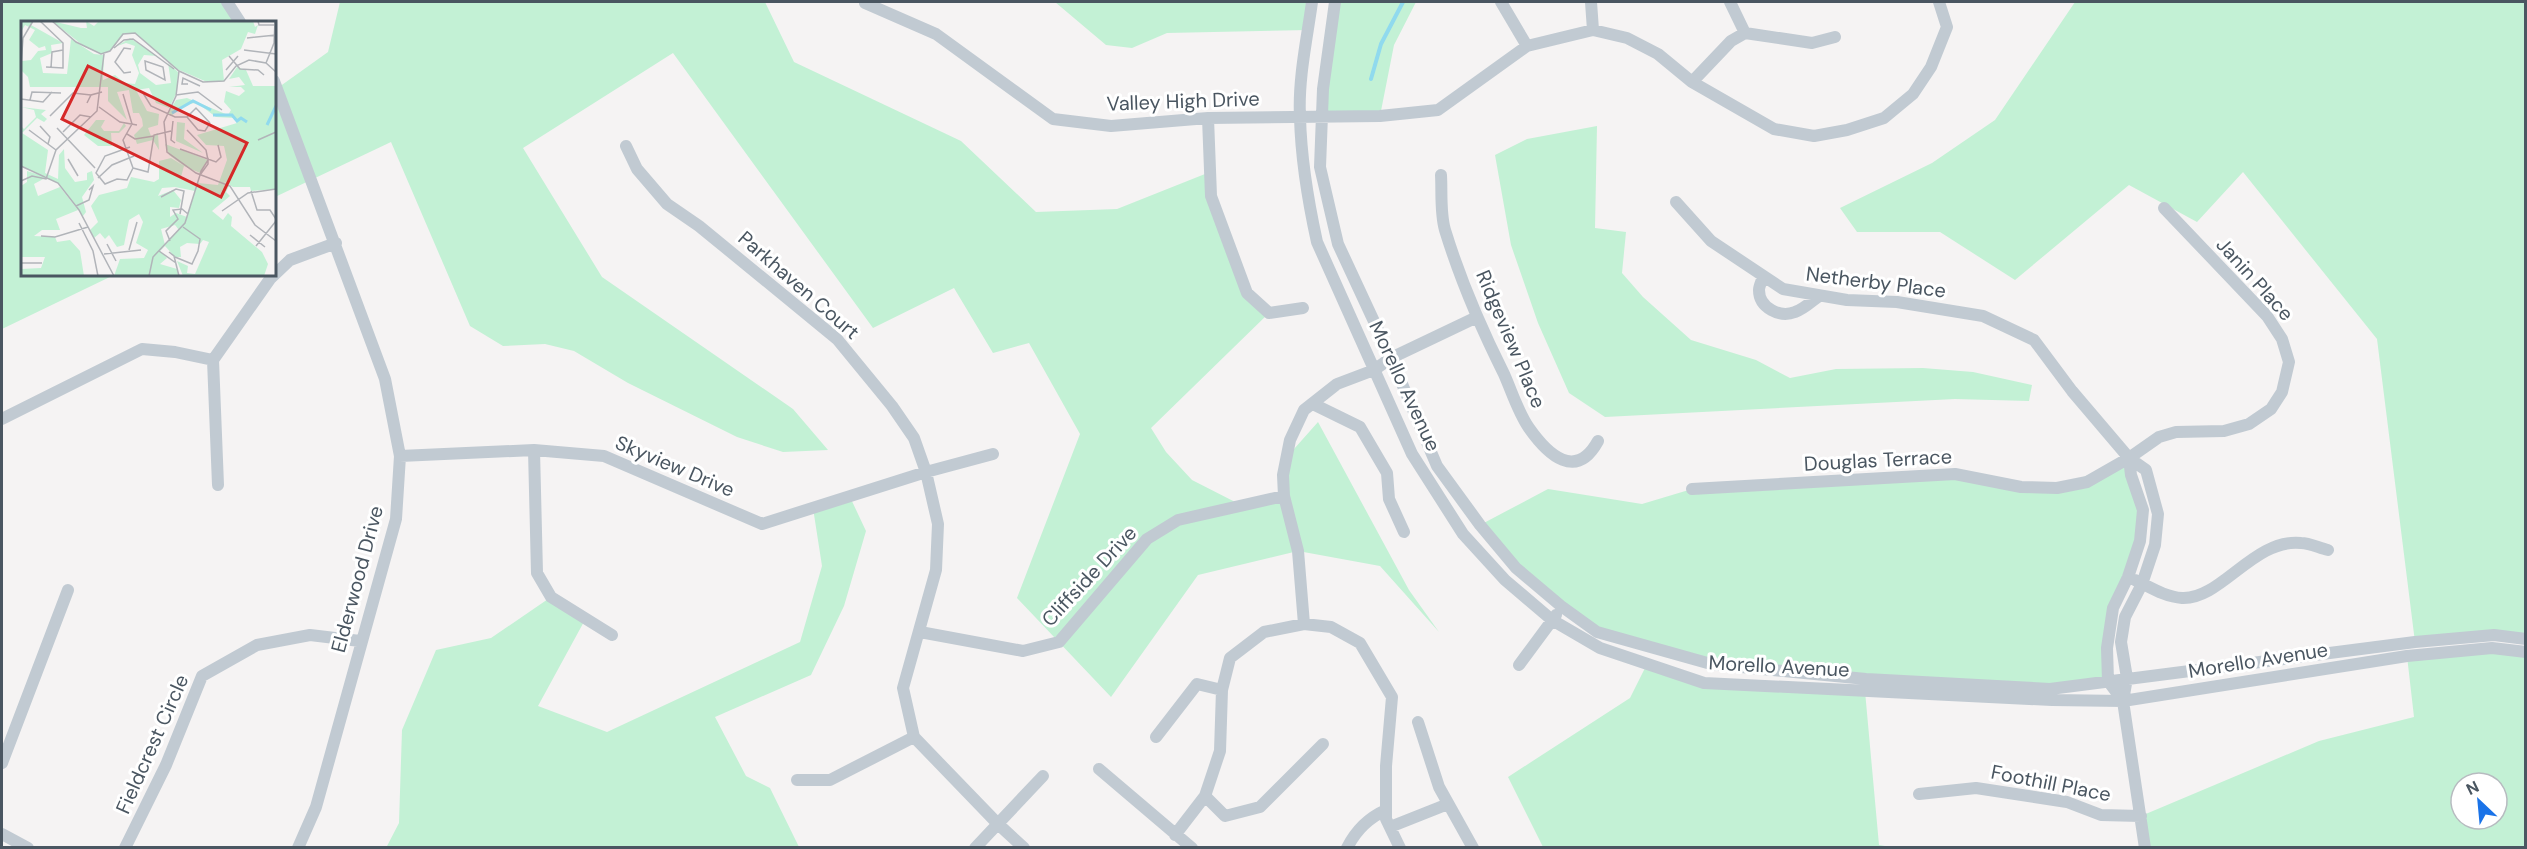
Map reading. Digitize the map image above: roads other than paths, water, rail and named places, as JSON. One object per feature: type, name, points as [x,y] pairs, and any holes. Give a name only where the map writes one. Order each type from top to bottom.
[{"type":"street","points":[[227,2],[239,21]]},
{"type":"street","name":"Morello Avenue","points":[[1312,2],[1299,116],[1309,207],[1317,242],[1412,454],[1463,534],[1505,580],[1552,620],[1600,648],[1704,683],[2052,700],[2123,701],[2407,656],[2492,648],[2526,652]]},
{"type":"street","name":"Morello Avenue","points":[[1335,2],[1321,116],[1320,167],[1338,244],[1391,358],[1437,466],[1480,525],[1516,568],[1561,606],[1597,632],[1711,664],[1866,679],[2050,689],[2415,642],[2494,635],[2526,639]]},
{"type":"street","points":[[1501,2],[1527,46],[1593,30],[1627,38],[1658,54],[1692,82],[1774,129],[1814,136],[1847,130],[1884,118],[1913,94],[1931,67],[1947,27],[1939,2]]},
{"type":"street","points":[[1591,2],[1593,30]]},
{"type":"street","points":[[1730,2],[1745,33]]},
{"type":"street","name":"Valley High Drive","points":[[865,3],[936,34],[1053,118],[1111,126],[1208,118],[1380,116],[1438,110],[1527,46]]},
{"type":"street","points":[[1692,82],[1731,41],[1745,33],[1812,43],[1835,37]]},
{"type":"street","name":"Elderwood Drive","points":[[276,86],[385,380],[400,456],[396,519],[360,641],[316,807],[298,848]]},
{"type":"street","points":[[1208,118],[1211,196],[1247,293],[1269,313],[1303,308]]},
{"type":"street","name":"Parkhaven Court","points":[[626,146],[637,169],[667,204],[699,226],[837,339],[892,406],[914,438],[926,472],[938,524],[936,570],[903,688],[914,737]]},
{"type":"street","name":"Ridgeview Place","points":[[1441,175],[1444,227],[1487,344],[1528,427],[1550,453],[1566,463],[1574,462],[1591,453],[1598,441]]},
{"type":"street","name":"Netherby Place","points":[[1676,202],[1711,241],[1783,289],[1846,300],[1897,302],[1983,316],[2034,340],[2072,391],[2129,458],[2146,470],[2158,514],[2155,545],[2142,584],[2125,617],[2121,642],[2127,678],[2123,701]]},
{"type":"street","name":"Janin Place","points":[[2129,458],[2159,437],[2176,432],[2224,431],[2249,424],[2271,409],[2282,392],[2289,362],[2282,339],[2266,316],[2164,208]]},
{"type":"street","points":[[276,273],[290,260],[336,243]]},
{"type":"street","points":[[218,486],[213,360],[273,276]]},
{"type":"street","points":[[1763,276],[1759,290],[1761,302],[1778,313],[1793,313],[1819,296]]},
{"type":"street","points":[[1304,624],[1298,551],[1284,496],[1283,475],[1290,440],[1304,410],[1337,384],[1374,369],[1391,358],[1477,317]]},
{"type":"street","points":[[2,419],[142,349],[175,352],[213,360]]},
{"type":"street","points":[[1312,404],[1360,427],[1387,473],[1389,499],[1404,532]]},
{"type":"street","points":[[534,450],[537,573],[551,597],[612,635]]},
{"type":"street","name":"Skyview Drive","points":[[400,456],[534,450],[604,456],[762,524],[926,472],[993,454]]},
{"type":"street","points":[[2129,458],[2131,475],[2142,510],[2140,541],[2128,577],[2113,608],[2107,648],[2108,681],[2123,701],[2145,848]]},
{"type":"street","name":"Douglas Terrace","points":[[1692,489],[1955,474],[2021,487],[2057,488],[2087,482],[2129,458]]},
{"type":"street","name":"Cliffside Drive","points":[[920,632],[1023,651],[1059,642],[1147,539],[1178,520],[1284,496]]},
{"type":"street","points":[[2128,577],[2169,596],[2185,598],[2211,589],[2263,551],[2282,544],[2301,543],[2328,550]]},
{"type":"street","points":[[2,763],[68,590]]},
{"type":"street","points":[[1520,665],[1561,606]]},
{"type":"street","points":[[1175,836],[1205,796],[1220,751],[1222,690],[1230,658],[1264,632],[1304,624],[1331,627],[1360,643],[1392,697],[1386,766],[1386,819],[1400,848]]},
{"type":"street","name":"Fieldcrest Circle","points":[[125,848],[166,765],[202,676],[257,645],[310,635],[360,641]]},
{"type":"street","points":[[1156,736],[1197,684],[1222,690]]},
{"type":"street","points":[[1418,722],[1439,787],[1473,848]]},
{"type":"street","points":[[796,780],[830,780],[914,737],[1024,848]]},
{"type":"street","points":[[1205,796],[1225,816],[1260,807],[1323,744]]},
{"type":"street","points":[[1099,769],[1175,836],[1192,848]]},
{"type":"street","points":[[975,848],[1043,776]]},
{"type":"street","name":"Foothill Place","points":[[1919,794],[1976,788],[2067,802],[2101,815],[2141,816]]},
{"type":"street","points":[[1390,827],[1448,804]]},
{"type":"street","points":[[1347,848],[1353,836],[1370,817],[1386,810]]},
{"type":"street","points":[[2,834],[28,848]]},
{"type":"waterway","points":[[1371,79],[1381,44],[1403,2]]}]
